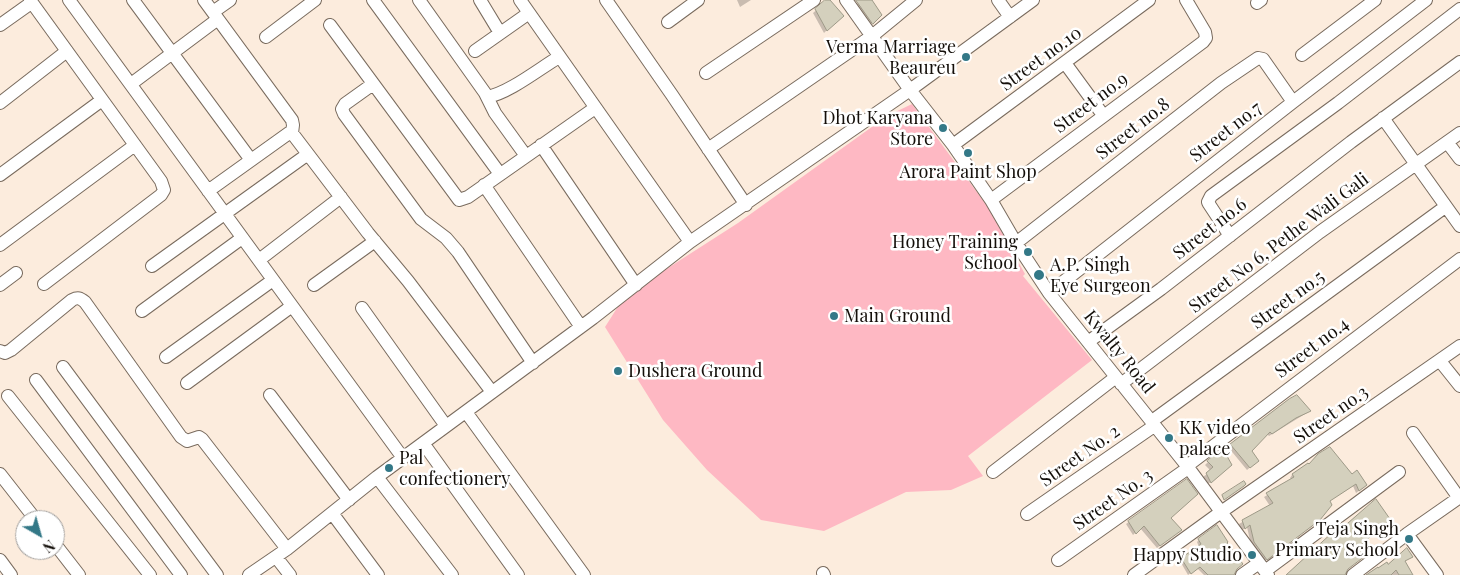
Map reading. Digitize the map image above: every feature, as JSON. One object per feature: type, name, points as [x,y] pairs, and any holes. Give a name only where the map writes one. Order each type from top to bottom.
[{"type":"street","points":[[69,0],[403,458]]},
{"type":"street","points":[[133,0],[251,160]]},
{"type":"street","points":[[204,0],[292,120],[294,125],[292,133]]},
{"type":"street","points":[[131,84],[216,16],[230,0]]},
{"type":"street","points":[[266,37],[315,0]]},
{"type":"street","points":[[373,0],[500,174]]},
{"type":"street","points":[[419,0],[474,76],[495,113],[526,156]]},
{"type":"street","points":[[480,0],[500,32]]},
{"type":"street","points":[[520,0],[690,242]]},
{"type":"street","points":[[606,0],[746,205]]},
{"type":"street","points":[[668,22],[698,0]]},
{"type":"street","points":[[706,73],[814,0]]},
{"type":"street","name":"Kwalty Road","points":[[846,0],[910,90],[953,145],[991,200],[1049,294],[1188,467],[1264,570]]},
{"type":"street","points":[[708,148],[872,36],[916,0]]},
{"type":"street","points":[[998,0],[1010,17]]},
{"type":"street","points":[[249,575],[287,549],[377,477],[581,328],[690,242],[910,90],[1032,0]]},
{"type":"street","name":"Street no.10","points":[[953,145],[1149,0]]},
{"type":"street","name":"Street no.9","points":[[991,200],[1103,115],[1204,42],[1206,38],[1205,32],[1186,0]]},
{"type":"street","points":[[1302,54],[1375,0]]},
{"type":"street","name":"Street no.7","points":[[1049,294],[1426,0]]},
{"type":"street","points":[[0,25],[30,1],[164,186],[163,192],[44,284]]},
{"type":"street","points":[[1230,236],[1208,204],[1208,199],[1211,196],[1338,103],[1460,9]]},
{"type":"street","points":[[474,51],[529,13]]},
{"type":"street","points":[[330,25],[458,200],[468,197],[595,108]]},
{"type":"street","points":[[0,102],[67,51]]},
{"type":"street","points":[[487,97],[495,96],[506,90],[559,57]]},
{"type":"street","name":"Street no.8","points":[[1016,243],[1221,83],[1260,58],[1263,59],[1293,102]]},
{"type":"street","name":"Street no.6","points":[[1088,342],[1230,236],[1351,142],[1460,62]]},
{"type":"street","points":[[1064,63],[1103,115]]},
{"type":"street","points":[[373,84],[345,104],[342,109],[344,114],[421,219],[446,238],[458,252],[533,363]]},
{"type":"street","points":[[0,175],[102,100]]},
{"type":"street","points":[[1383,118],[1460,226]]},
{"type":"street","points":[[208,190],[289,133],[292,133]]},
{"type":"street","points":[[292,133],[492,392]]},
{"type":"street","name":"Street No 6, Pethe Wali Gali","points":[[993,472],[1320,232],[1460,133]]},
{"type":"street","points":[[1447,142],[1460,159]]},
{"type":"street","points":[[0,245],[135,145]]},
{"type":"street","points":[[541,145],[636,285]]},
{"type":"street","points":[[152,266],[308,154]]},
{"type":"street","points":[[484,185],[581,328]]},
{"type":"street","points":[[259,260],[341,197]]},
{"type":"street","name":"Street no.5","points":[[1153,423],[1445,207]]},
{"type":"street","points":[[142,311],[242,238]]},
{"type":"street","points":[[314,285],[375,240]]},
{"type":"street","name":"Street no.4","points":[[1188,467],[1460,259]]},
{"type":"street","points":[[0,284],[16,273]]},
{"type":"street","points":[[166,357],[274,280]]},
{"type":"street","points":[[0,351],[8,352],[72,300],[80,298],[85,302],[181,437],[187,441],[197,438],[202,439],[287,549]]},
{"type":"street","points":[[187,383],[292,306]]},
{"type":"street","points":[[362,308],[446,426]]},
{"type":"street","name":"Street no.3","points":[[1134,575],[1221,512],[1460,346]]},
{"type":"street","points":[[1440,361],[1460,386]]},
{"type":"street","points":[[63,367],[217,575]]},
{"type":"street","points":[[36,380],[181,575]]},
{"type":"street","points":[[270,395],[349,500]]},
{"type":"street","points":[[8,396],[150,575]]},
{"type":"street","points":[[466,412],[584,575]]},
{"type":"street","name":"Street No. 2","points":[[1027,514],[1153,423]]},
{"type":"street","points":[[1352,575],[1459,497],[1413,433]]},
{"type":"street","points":[[423,443],[518,575]]},
{"type":"street","name":"Street No. 3","points":[[1058,560],[1188,467]]},
{"type":"street","points":[[1242,575],[1264,570],[1400,472]]},
{"type":"street","points":[[0,474],[28,510]]},
{"type":"street","points":[[377,477],[452,575]]},
{"type":"street","points":[[332,513],[378,575]]},
{"type":"street","points":[[1407,534],[1438,575]]},
{"type":"street","points":[[65,557],[79,575]]},
{"type":"street","points":[[276,557],[290,575]]},
{"type":"street","points":[[0,560],[11,575]]},
{"type":"shaded area","name":"Main Ground","points":[[912,104],[988,207],[1025,274],[1023,276],[1092,360],[968,456],[983,476],[951,490],[906,492],[824,531],[761,520],[707,470],[663,420],[605,327],[619,305],[657,275],[738,223],[889,115]]},
{"type":"building","points":[[825,0],[830,0],[844,16],[827,31],[815,9]]},
{"type":"building","points":[[856,0],[872,0],[882,15],[873,24]]},
{"type":"building","points":[[1297,395],[1311,411],[1296,418],[1272,434],[1270,432],[1252,451],[1259,461],[1250,468],[1230,444]]},
{"type":"building","points":[[1330,447],[1352,474],[1357,470],[1367,485],[1359,491],[1356,484],[1330,501],[1332,505],[1320,520],[1267,560],[1254,542],[1250,525],[1245,529],[1242,520],[1273,503],[1266,493],[1294,477],[1292,474],[1309,464],[1318,454]]},
{"type":"building","points":[[1223,449],[1232,465],[1211,483],[1206,473],[1213,467],[1207,461]]},
{"type":"building","points":[[1187,479],[1198,494],[1171,518],[1182,530],[1160,546],[1144,526],[1136,534],[1128,521]]},
{"type":"building","points":[[1244,481],[1246,484],[1244,486],[1224,500],[1222,495]]},
{"type":"building","points":[[1376,499],[1390,519],[1362,543],[1369,553],[1348,569],[1345,575],[1286,575],[1334,531],[1336,533]]},
{"type":"building","points":[[1217,525],[1227,543],[1243,564],[1234,575],[1208,575],[1200,567],[1191,574],[1181,558],[1201,544],[1198,539]]},
{"type":"building","points":[[1407,548],[1413,557],[1405,561],[1413,575],[1399,575],[1396,570],[1391,575],[1366,575],[1387,562],[1388,564]]},
{"type":"place","name":"Verma Marriage Beaureu","points":[[966,57]]},
{"type":"place","name":"Dhot Karyana Store","points":[[943,128]]},
{"type":"place","name":"Arora Paint Shop","points":[[968,153]]},
{"type":"place","name":"Honey Training School","points":[[1028,252]]},
{"type":"place","name":"A.P. Singh Eye Surgeon","points":[[1039,275]]},
{"type":"place","name":"Main Ground","points":[[834,316]]},
{"type":"place","name":"Dushera Ground","points":[[618,371]]},
{"type":"place","name":"KK video palace","points":[[1169,438]]},
{"type":"place","name":"Pal confectionery","points":[[389,468]]},
{"type":"place","name":"Teja Singh Primary School","points":[[1409,539]]},
{"type":"place","name":"Happy Studio","points":[[1252,555]]}]
